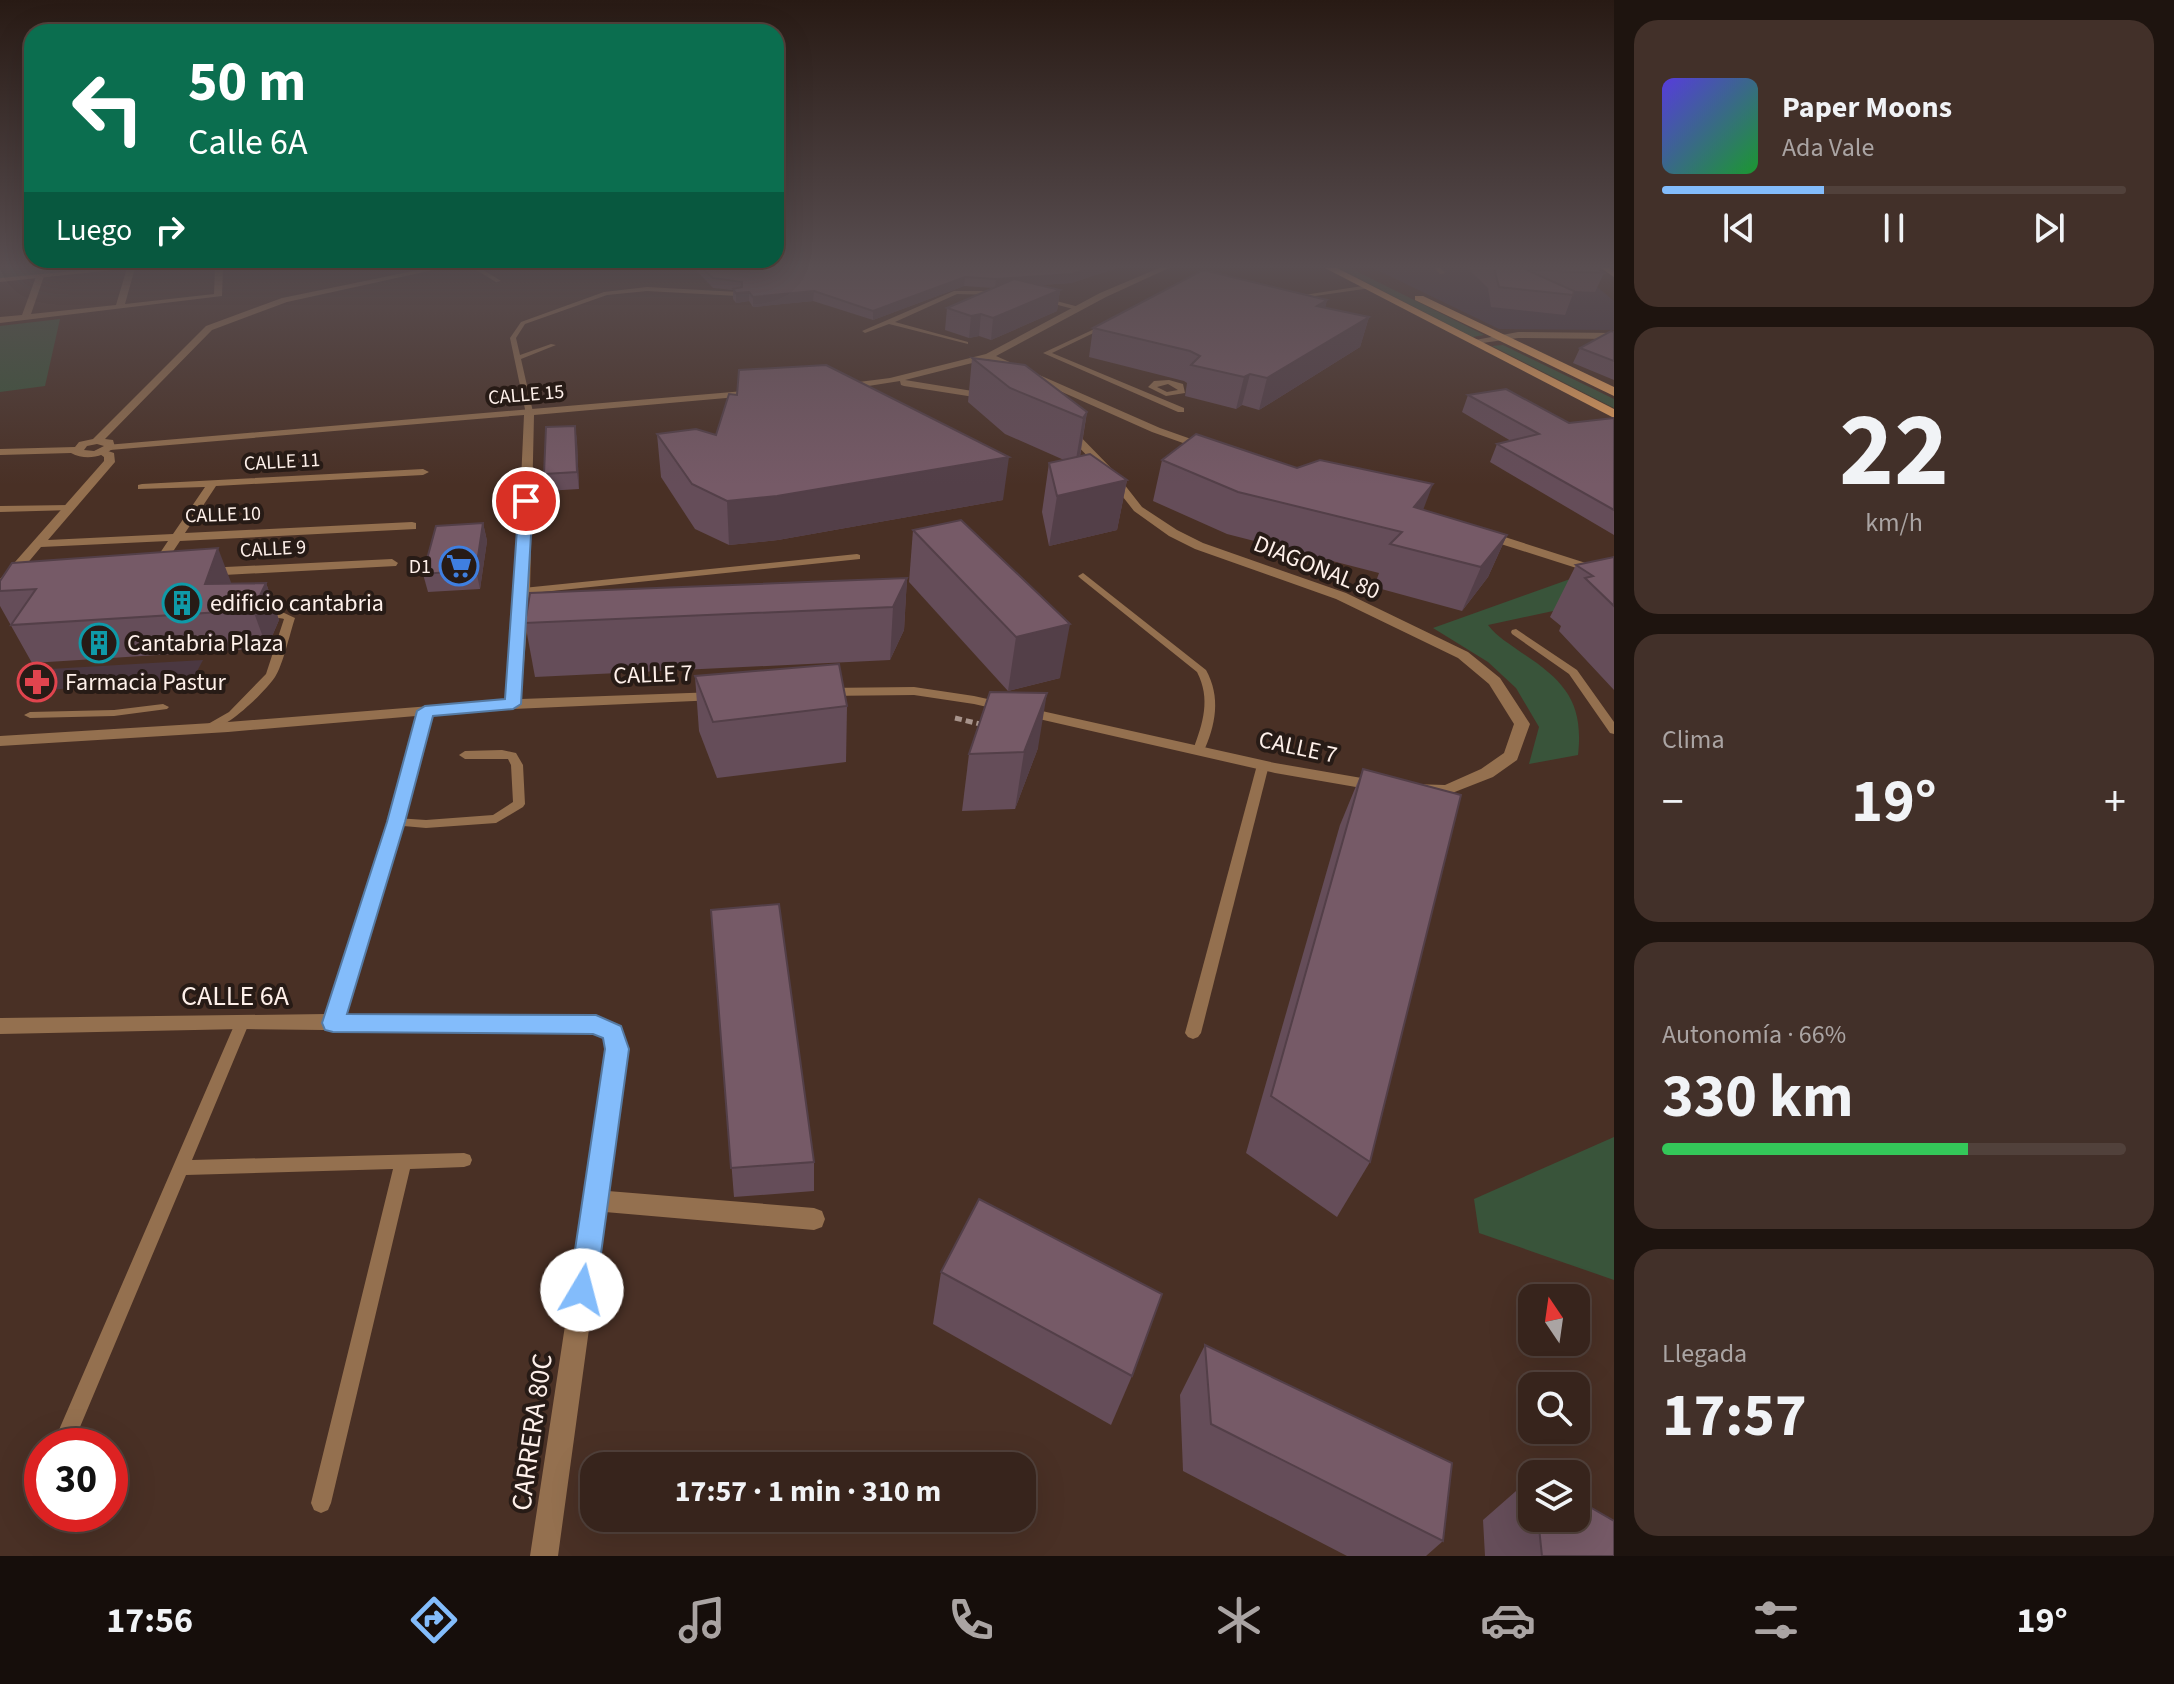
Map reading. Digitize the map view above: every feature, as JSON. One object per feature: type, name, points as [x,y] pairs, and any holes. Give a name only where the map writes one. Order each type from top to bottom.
[{"type":"main road","points":[[1475,341],[1614,414]]},
{"type":"main road","points":[[1507,341],[1614,392]]},
{"type":"street","points":[[0,587],[109,462],[110,455],[103,447],[196,341]]},
{"type":"street","points":[[837,388],[890,381],[989,356],[1017,341]]},
{"type":"street","points":[[989,356],[1143,425],[1212,450]]},
{"type":"street","points":[[890,381],[999,399]]},
{"type":"street","name":"CALLE 15","points":[[0,452],[76,450],[84,455],[103,447],[768,393]]},
{"type":"street","points":[[513,704],[523,591],[529,412]]},
{"type":"street","name":"DIAGONAL 80","points":[[1058,420],[1109,472],[1138,509],[1173,533],[1199,546],[1341,596],[1463,655],[1495,681],[1522,724],[1511,756],[1487,773]]},
{"type":"street","name":"CALLE 11","points":[[142,487],[423,472]]},
{"type":"street","points":[[151,574],[213,483]]},
{"type":"street","name":"CALLE 10","points":[[36,544],[412,526]]},
{"type":"street","points":[[1475,531],[1614,576]]},
{"type":"street","name":"CALLE 9","points":[[197,572],[392,563]]},
{"type":"street","points":[[136,575],[166,573]]},
{"type":"street","name":"CALLE 7","points":[[809,692],[914,691],[974,700],[1370,786],[1447,790],[1487,773]]},
{"type":"street","name":"CALLE 7","points":[[0,741],[103,736],[513,704],[731,695]]},
{"type":"street","points":[[333,1023],[396,822],[425,711]]},
{"type":"street","name":"CALLE 6A","points":[[0,1026],[243,1021],[596,1025],[613,1033]]},
{"type":"street","name":"CARRERA 80C","points":[[544,1556],[617,1049],[613,1033]]},
{"type":"street","points":[[595,1201],[814,1219]]},
{"type":"lane","points":[[514,341],[529,412]]},
{"type":"lane","points":[[956,341],[966,343]]},
{"type":"lane","points":[[1068,341],[1046,353],[1181,410]]},
{"type":"lane","points":[[517,358],[553,345]]},
{"type":"lane","points":[[1143,394],[1155,390]]},
{"type":"lane","points":[[0,509],[70,508]]},
{"type":"lane","points":[[523,591],[704,578],[754,568],[857,557]]},
{"type":"lane","points":[[754,568],[758,579]]},
{"type":"lane","points":[[1083,576],[1201,670],[1207,679],[1213,702],[1199,750]]},
{"type":"lane","points":[[212,727],[233,714],[271,675],[290,618],[280,614],[255,615]]},
{"type":"lane","points":[[1516,632],[1573,672],[1614,730]]},
{"type":"lane","points":[[30,715],[114,713],[163,707]]},
{"type":"lane","points":[[103,736],[114,713]]},
{"type":"lane","points":[[396,822],[426,824],[496,819],[519,804],[517,765],[512,756],[465,755]]},
{"type":"lane","points":[[1193,1033],[1263,765]]},
{"type":"lane","points":[[70,1428],[243,1021]]},
{"type":"lane","points":[[180,1168],[464,1160]]},
{"type":"lane","points":[[321,1503],[403,1162]]},
{"type":"path","points":[[948,715],[989,726]]},
{"type":"shaded area","name":"Cantabria Plaza","points":[[203,660],[193,679],[21,692],[33,670]]},
{"type":"green space","points":[[0,341],[55,341],[45,386],[0,392]]},
{"type":"green space","points":[[1503,345],[1614,399],[1614,408],[1492,346]]},
{"type":"green space","points":[[1587,573],[1614,598],[1488,625],[1550,673],[1574,707],[1578,721],[1578,755],[1529,764],[1539,727],[1516,688],[1488,662],[1433,628]]},
{"type":"green space","points":[[1614,1137],[1614,1280],[1479,1233],[1474,1199]]},
{"type":"building","points":[[1146,341],[1330,341],[1267,378],[1250,374],[1244,377],[1191,365],[1200,356]]},
{"type":"building","points":[[1593,341],[1614,341],[1614,361],[1580,348]]},
{"type":"building","points":[[972,358],[1025,365],[1087,412],[1083,418],[1010,388]]},
{"type":"building","points":[[826,365],[1009,457],[777,496],[727,501],[692,484],[657,434],[696,429],[716,435],[729,394],[737,395],[739,370]]},
{"type":"building","points":[[1506,389],[1569,423],[1614,418],[1614,510],[1497,444],[1539,434],[1468,395]]},
{"type":"building","points":[[575,426],[577,472],[544,474],[546,427]]},
{"type":"building","points":[[1196,434],[1297,468],[1320,460],[1433,484],[1414,507],[1507,535],[1481,567],[1390,544],[1402,532],[1238,492],[1162,460]]},
{"type":"building","points":[[1090,454],[1127,480],[1057,496],[1049,463]]},
{"type":"building","points":[[961,520],[1070,624],[1016,637],[913,530]]},
{"type":"building","points":[[483,523],[476,570],[423,574],[436,526]]},
{"type":"building","points":[[218,548],[205,584],[266,583],[253,610],[11,625],[36,589],[0,591],[0,581],[12,563]]},
{"type":"building","points":[[1614,557],[1614,606],[1585,578],[1593,576],[1576,565]]},
{"type":"building","points":[[907,578],[893,607],[525,623],[530,593]]},
{"type":"building","points":[[839,664],[847,706],[713,722],[695,676]]},
{"type":"building","points":[[990,692],[1047,693],[1024,752],[969,754]]},
{"type":"building","points":[[1363,769],[1461,795],[1370,1162],[1271,1096]]},
{"type":"building","points":[[779,904],[814,1162],[731,1168],[711,910]]},
{"type":"building","points":[[979,1199],[1162,1294],[1132,1376],[941,1272]]},
{"type":"building","points":[[1205,1345],[1452,1463],[1443,1541],[1211,1424]]},
{"type":"building","points":[[1590,1507],[1614,1521],[1614,1556],[1542,1556],[1539,1532],[1590,1532]]},
{"type":"place","name":"D1","points":[[459,566]]},
{"type":"place","name":"edificio cantabria","points":[[182,603]]},
{"type":"place","name":"Cantabria Plaza","points":[[99,643]]},
{"type":"place","name":"Farmacia Pastur","points":[[37,682]]},
{"type":"route","points":[[526,501],[523,591],[513,704],[425,711],[396,822],[333,1023],[596,1025],[613,1033],[617,1049],[582,1290]]}]
